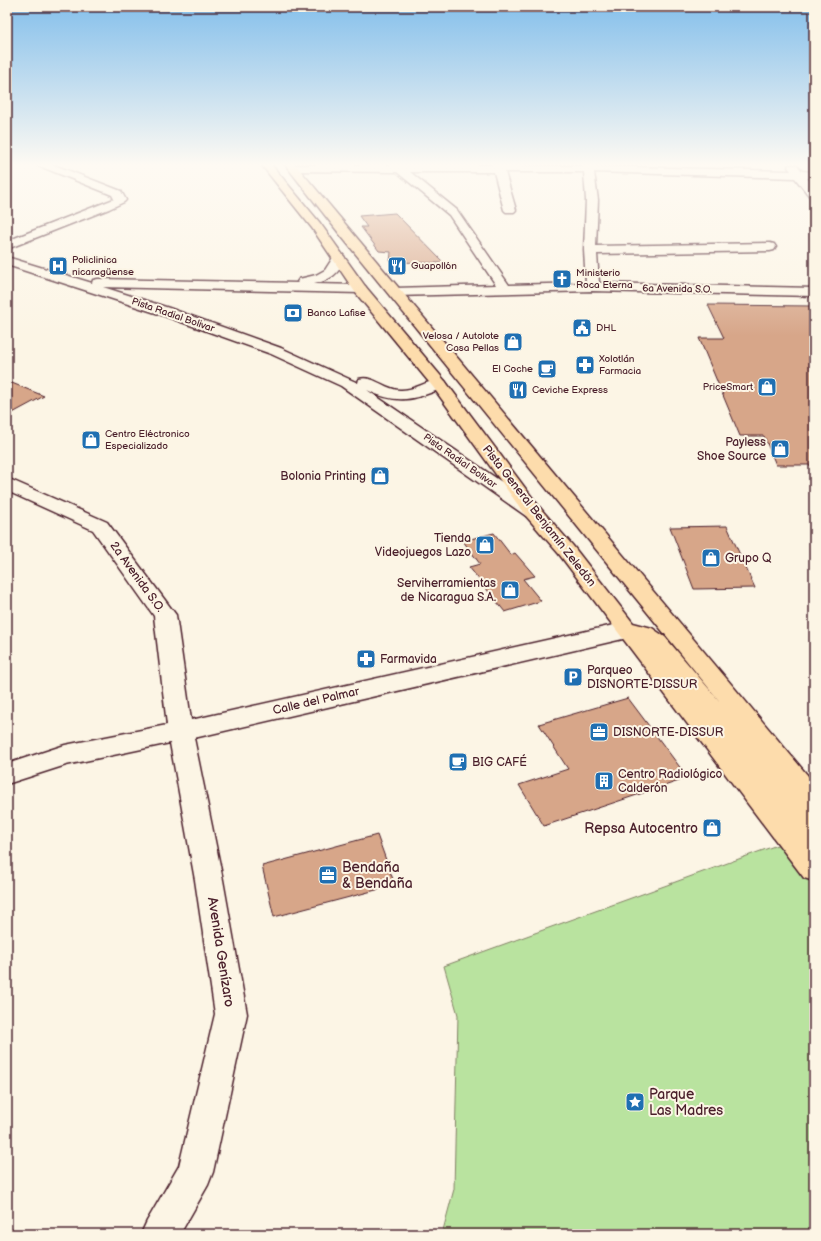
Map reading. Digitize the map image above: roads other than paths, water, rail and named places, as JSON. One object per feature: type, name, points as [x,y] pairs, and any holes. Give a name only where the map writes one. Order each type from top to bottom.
[{"type":"main road","name":"Pista General Benjamín Zeledón","points":[[311,221],[360,289],[439,384],[533,512],[566,550],[814,869]]},
{"type":"main road","points":[[336,221],[814,802]]},
{"type":"main road","points":[[319,231],[335,242],[371,285],[382,290],[395,292]]},
{"type":"main road","points":[[360,289],[385,297],[446,366],[469,381]]},
{"type":"main road","points":[[415,316],[423,339]]},
{"type":"main road","points":[[439,384],[449,378],[446,366]]},
{"type":"main road","points":[[533,512],[559,527],[567,534],[639,624],[657,636],[668,639],[682,640]]},
{"type":"main road","points":[[627,630],[636,630],[645,633],[657,642],[814,834]]},
{"type":"street","points":[[7,245],[69,221]]},
{"type":"street","points":[[458,221],[505,289]]},
{"type":"street","points":[[591,221],[590,250],[593,287]]},
{"type":"street","points":[[590,250],[770,248]]},
{"type":"street","points":[[263,286],[293,284],[323,277],[334,270],[338,259]]},
{"type":"street","points":[[7,261],[62,279]]},
{"type":"street","name":"Pista Radial Bolivar","points":[[62,279],[92,283],[360,289]]},
{"type":"street","name":"Pista Radial Bolivar","points":[[62,279],[164,311],[276,351],[347,383],[533,512]]},
{"type":"street","points":[[164,311],[163,306],[165,301],[174,293],[185,289],[212,285]]},
{"type":"street","name":"6a Avenida S.O.","points":[[395,292],[593,287],[814,292]]},
{"type":"street","points":[[276,351],[333,366],[391,395],[413,395],[439,384]]},
{"type":"street","name":"2a Avenida S.O.","points":[[7,484],[100,526],[165,616],[180,732]]},
{"type":"street","name":"Calle del Palmar","points":[[7,774],[65,755],[180,732],[627,630]]},
{"type":"street","name":"Avenida Genízaro","points":[[160,1234],[195,1172],[231,1014],[209,880],[180,732]]},
{"type":"place","name":"Policlinica nicaragüense","points":[[58,266]]},
{"type":"place","name":"Guapollón","points":[[397,266]]},
{"type":"place","name":"Ministerio Roca Eterna","points":[[562,279]]},
{"type":"place","name":"Banco Lafise","points":[[293,313]]},
{"type":"place","name":"DHL","points":[[582,328]]},
{"type":"place","name":"Velosa / Autolote Casa Pellas","points":[[513,342]]},
{"type":"place","name":"Xolotlán Farmacia","points":[[585,365]]},
{"type":"place","name":"El Coche","points":[[547,369]]},
{"type":"place","name":"PriceSmart","points":[[767,387]]},
{"type":"place","name":"Ceviche Express","points":[[518,390]]},
{"type":"place","name":"Centro Eléctronico Especializado","points":[[91,440]]},
{"type":"place","name":"Payless Shoe Source","points":[[780,449]]},
{"type":"place","name":"Bolonia Printing","points":[[380,476]]},
{"type":"place","name":"Tienda Videojuegos Lazo","points":[[485,545]]},
{"type":"place","name":"Grupo Q","points":[[711,558]]},
{"type":"place","name":"Serviherramientas de Nicaragua S.A.","points":[[510,590]]},
{"type":"place","name":"Farmavida","points":[[366,659]]},
{"type":"place","name":"Parqueo DISNORTE-DISSUR","points":[[573,677]]},
{"type":"place","name":"DISNORTE-DISSUR","points":[[599,732]]},
{"type":"place","name":"BIG CAFÉ","points":[[458,762]]},
{"type":"place","name":"Centro Radiológico Calderón","points":[[604,781]]},
{"type":"place","name":"Repsa Autocentro","points":[[712,828]]},
{"type":"place","name":"Bendaña & Bendaña","points":[[328,875]]},
{"type":"place","name":"Parque Las Madres","points":[[635,1102]]}]
